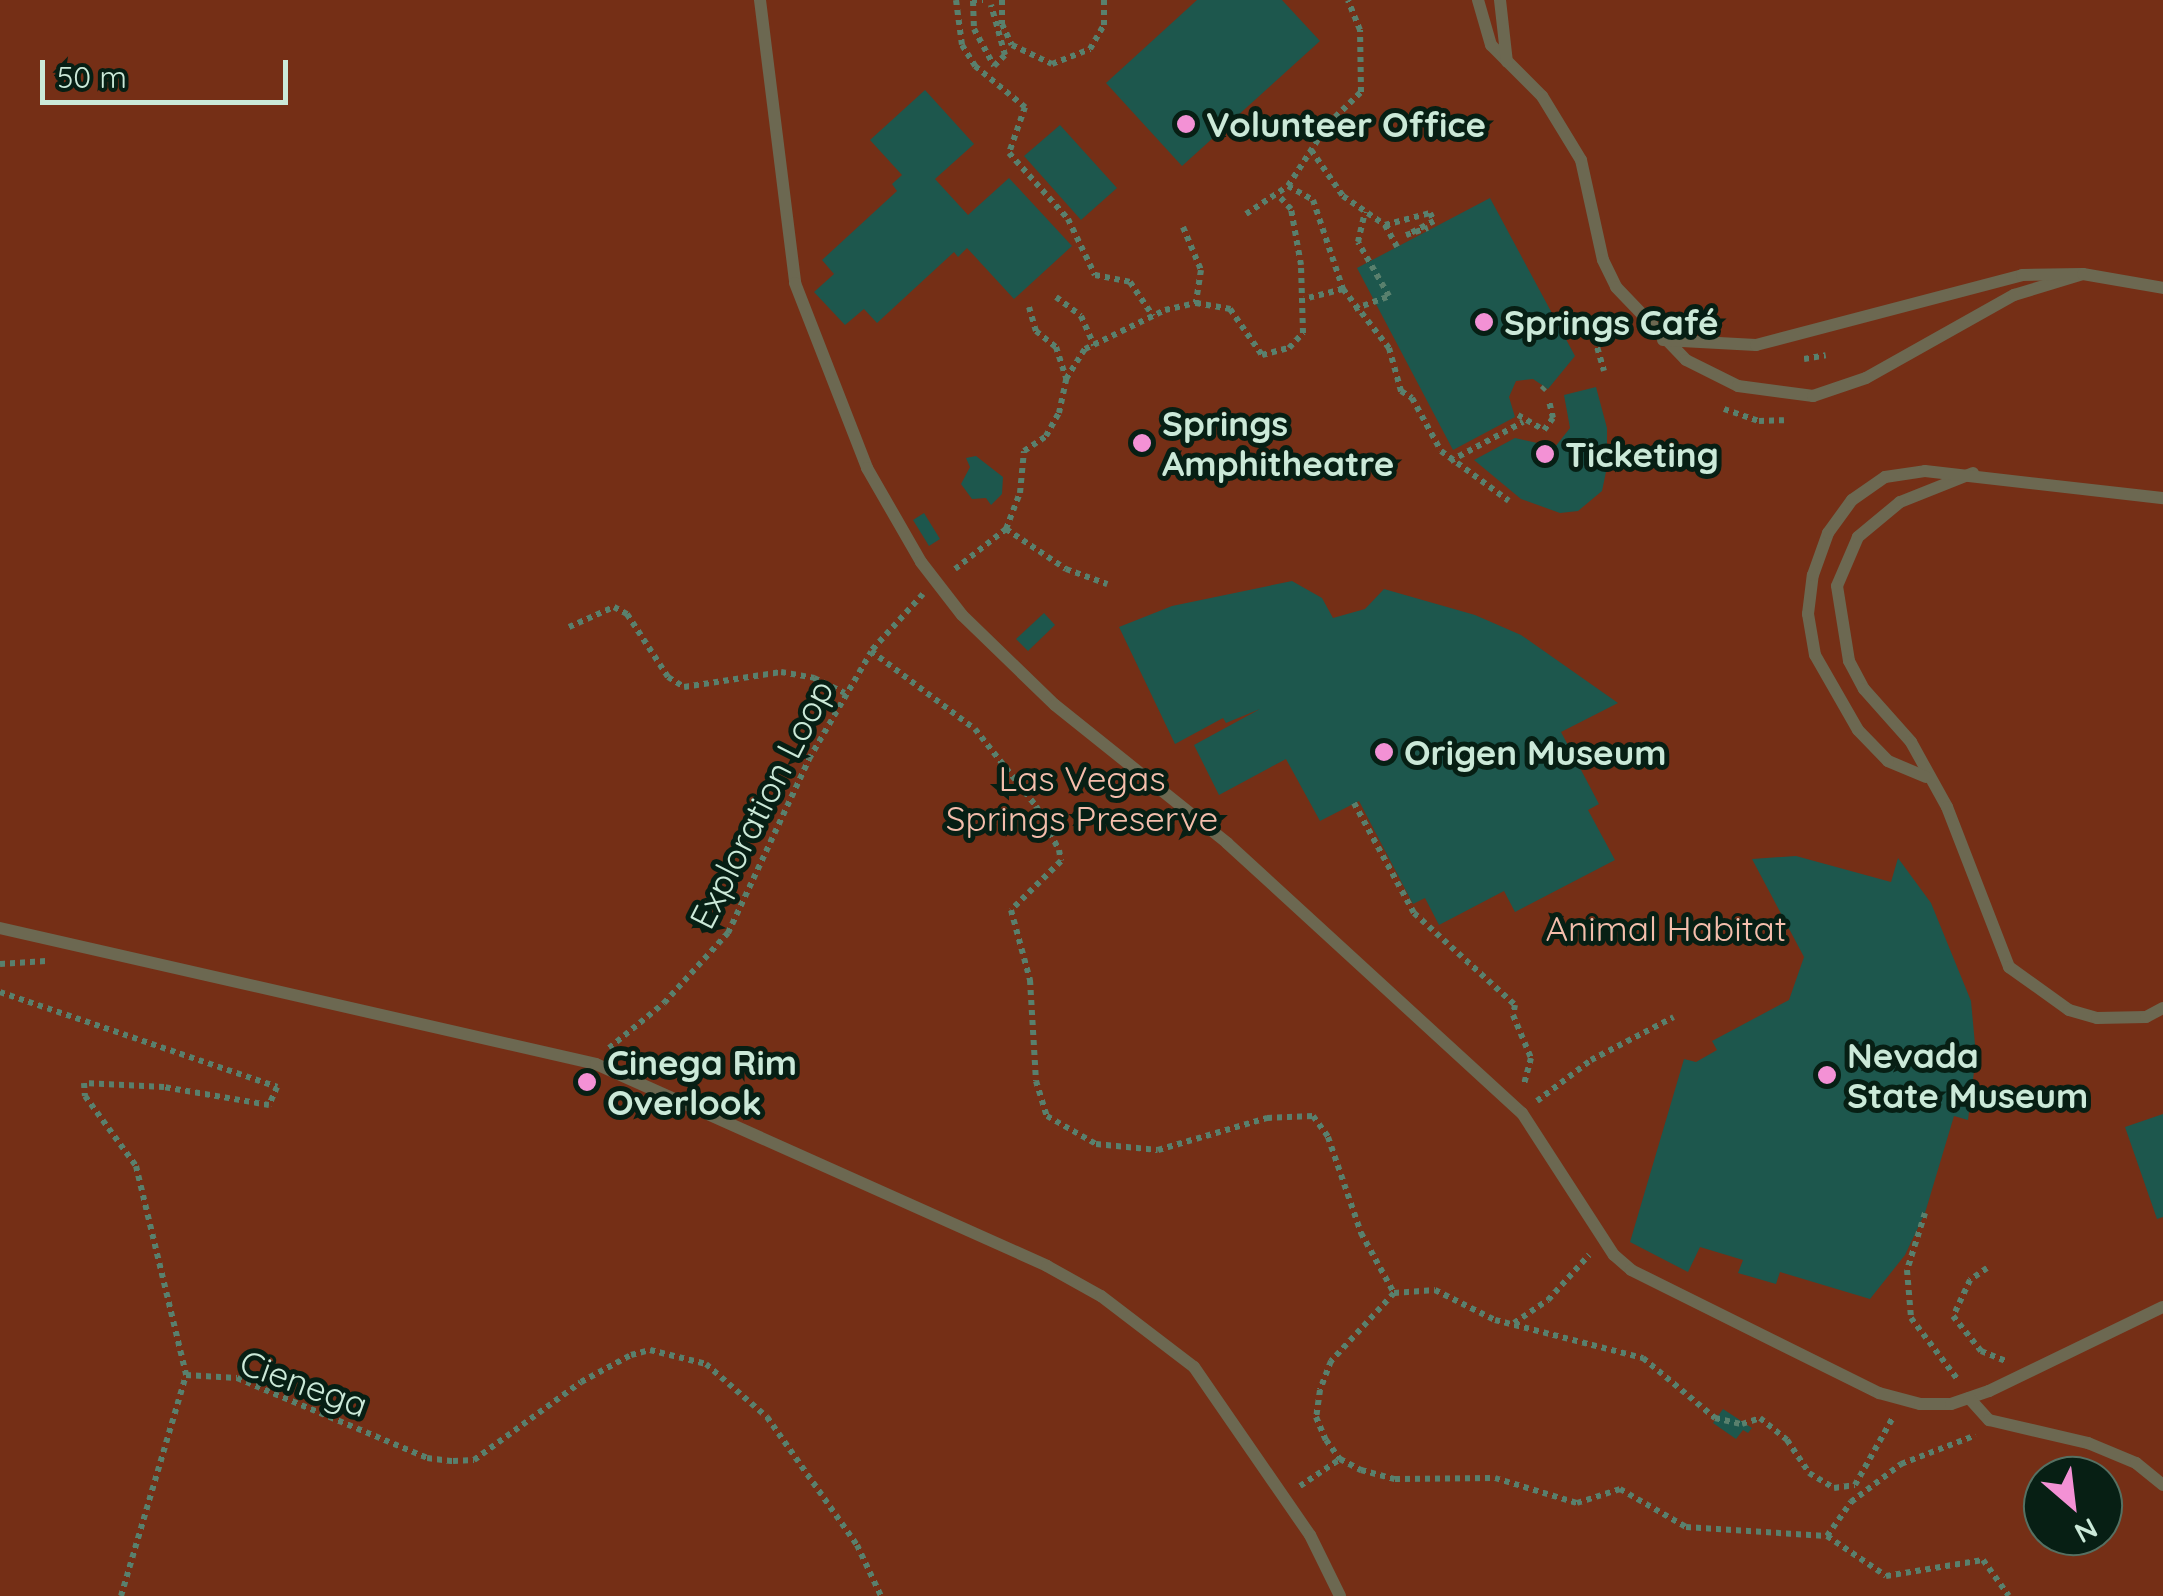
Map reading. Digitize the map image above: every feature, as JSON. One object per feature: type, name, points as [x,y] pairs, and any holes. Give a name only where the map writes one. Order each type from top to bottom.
[{"type":"lane","points":[[760,0],[796,283],[868,468],[929,573],[962,615],[1055,705],[1227,843],[1511,1104],[1542,1136],[1601,1239],[1631,1270],[1879,1393],[1920,1404],[1969,1398],[2163,1308]]},
{"type":"lane","points":[[1478,0],[1491,45],[1542,96],[1581,160],[1603,260],[1616,287],[1686,360],[1738,386],[1813,396],[1866,378],[2014,295],[2082,274]]},
{"type":"lane","points":[[1500,0],[1507,62]]},
{"type":"lane","points":[[1663,340],[1756,345],[2022,274],[2082,274],[2163,288]]},
{"type":"lane","points":[[1926,777],[1888,761],[1834,693],[1815,655],[1808,614],[1813,576],[1828,534],[1852,500],[1886,477],[1973,472],[2163,498]]},
{"type":"lane","points":[[1973,472],[1924,490],[1880,516],[1858,538],[1838,586],[1848,661],[1864,689],[1911,742],[1926,777],[1947,806],[2009,967],[2069,1010],[2097,1018],[2146,1017],[2163,1008]]},
{"type":"lane","points":[[0,928],[596,1064],[1047,1266],[1102,1296],[1194,1367],[1283,1492],[1340,1596]]},
{"type":"lane","points":[[1969,1398],[1989,1420],[2088,1442],[2136,1463],[2163,1485]]},
{"type":"path","points":[[956,0],[962,45],[975,66],[1024,107],[1010,154],[1068,219],[1095,276],[1130,282],[1153,316]]},
{"type":"path","points":[[983,0],[972,0],[974,30],[994,66],[1006,55],[992,2],[1001,2],[1012,46],[1052,64],[1090,49],[1104,24],[1104,0]]},
{"type":"path","points":[[1246,214],[1279,196],[1360,92],[1360,30],[1348,0]]},
{"type":"path","points":[[1312,150],[1344,196],[1386,225],[1397,247]]},
{"type":"path","points":[[1288,186],[1313,200],[1343,289],[1354,309],[1389,348],[1401,391],[1412,398],[1450,461],[1509,501]]},
{"type":"path","points":[[955,569],[1006,529],[1020,493],[1024,451],[1059,414],[1066,379],[1094,345],[1153,316],[1196,304],[1230,309],[1262,355],[1273,356],[1302,333],[1304,299],[1290,209],[1279,196]]},
{"type":"path","points":[[1354,309],[1389,296],[1358,242],[1364,212]]},
{"type":"path","points":[[1386,225],[1430,214],[1434,221],[1406,235],[1428,228]]},
{"type":"path","points":[[1183,228],[1200,270],[1196,304]]},
{"type":"path","points":[[1304,299],[1343,289]]},
{"type":"path","points":[[1056,297],[1081,316],[1094,345]]},
{"type":"path","points":[[1029,307],[1036,331],[1056,346],[1066,379]]},
{"type":"path","points":[[1589,319],[1604,371]]},
{"type":"path","points":[[1450,461],[1520,419],[1548,428],[1549,400]]},
{"type":"path","points":[[1724,409],[1759,421],[1784,420]]},
{"type":"path","points":[[1006,529],[1066,569],[1107,584]]},
{"type":"path","name":"Exploration Loop","points":[[602,1057],[728,933],[844,693],[871,651],[924,594]]},
{"type":"path","points":[[569,627],[614,607],[628,614],[668,677],[684,687],[780,672],[814,678],[844,693]]},
{"type":"path","points":[[871,651],[975,729],[1036,806],[1059,850],[1061,860],[1012,910],[1030,980],[1036,1081],[1047,1116],[1096,1144],[1158,1150],[1267,1118],[1313,1116],[1328,1136],[1361,1233],[1394,1293]]},
{"type":"path","points":[[1354,803],[1414,914],[1515,1005],[1513,1015],[1531,1058],[1530,1075],[1511,1104]]},
{"type":"path","points":[[0,964],[46,962],[53,947]]},
{"type":"path","name":"Cienega","points":[[0,992],[277,1087],[269,1106],[164,1087],[84,1083],[84,1096],[136,1166],[186,1375],[237,1378],[427,1458],[453,1461],[474,1460],[605,1366],[650,1350],[692,1359],[718,1372],[767,1417],[856,1545],[881,1596]]},
{"type":"path","points":[[1528,1108],[1591,1060],[1674,1016]]},
{"type":"path","points":[[1925,1213],[1907,1270],[1910,1318],[1969,1398]]},
{"type":"path","points":[[1514,1324],[1548,1300],[1594,1250]]},
{"type":"path","points":[[1987,1268],[1970,1280],[1952,1316],[1960,1332],[1981,1350],[2004,1358],[2016,1377]]},
{"type":"path","points":[[1852,1502],[1846,1491],[1809,1472],[1787,1440],[1760,1418],[1742,1424],[1715,1418],[1644,1358],[1514,1324],[1435,1290],[1394,1293],[1331,1361],[1320,1390],[1316,1417],[1340,1460],[1396,1479],[1495,1478],[1577,1503],[1620,1489],[1686,1526],[1828,1536],[1886,1576],[1983,1560],[2008,1596]]},
{"type":"path","points":[[121,1596],[186,1375]]},
{"type":"path","points":[[1846,1491],[1894,1413]]},
{"type":"path","points":[[1828,1536],[1852,1502],[1901,1464],[1987,1432]]},
{"type":"path","points":[[1300,1486],[1340,1460]]},
{"type":"green space","name":"Las Vegas Springs Preserve","points":[[0,0],[2163,0],[2163,1596],[0,1596]]},
{"type":"building","name":"Volunteer Office","points":[[1197,0],[1282,0],[1320,41],[1182,166],[1106,83]]},
{"type":"building","points":[[925,90],[974,144],[935,179],[968,215],[1009,178],[1072,246],[1014,299],[967,248],[958,257],[954,252],[877,323],[864,309],[845,325],[814,292],[834,274],[822,260],[897,191],[892,184],[902,175],[870,140]]},
{"type":"building","points":[[1060,125],[1117,188],[1081,220],[1024,156]]},
{"type":"building","name":"Springs Café","points":[[1490,198],[1575,356],[1548,389],[1533,379],[1516,381],[1509,397],[1515,417],[1453,450],[1357,268]]},
{"type":"building","name":"Ticketing","points":[[1596,387],[1607,428],[1607,467],[1602,491],[1578,511],[1560,513],[1521,499],[1474,460],[1515,438],[1555,447],[1570,428],[1564,395]]},
{"type":"building","points":[[976,456],[1003,477],[1002,494],[991,505],[986,498],[972,499],[961,484],[970,467],[966,458]]},
{"type":"building","points":[[924,513],[940,539],[929,546],[913,520]]},
{"type":"building","name":"Origen Museum","points":[[1292,581],[1322,598],[1333,618],[1365,609],[1384,589],[1475,615],[1521,635],[1618,703],[1561,732],[1599,804],[1588,810],[1615,860],[1515,912],[1504,891],[1439,925],[1425,898],[1413,904],[1359,801],[1320,821],[1286,759],[1219,795],[1194,745],[1260,709],[1226,723],[1223,718],[1175,744],[1119,627],[1172,606]]},
{"type":"building","points":[[1044,613],[1055,625],[1028,651],[1016,639]]},
{"type":"building","name":"Nevada State Museum","points":[[1796,856],[1891,882],[1898,858],[1931,903],[1971,1001],[1976,1055],[1968,1120],[1954,1116],[1925,1213],[1905,1255],[1870,1299],[1780,1272],[1776,1284],[1738,1273],[1743,1260],[1700,1247],[1688,1272],[1630,1242],[1684,1059],[1696,1062],[1717,1050],[1712,1041],[1789,1000],[1804,957],[1752,859]]},
{"type":"building","points":[[2163,1114],[2163,1217],[2157,1219],[2125,1127]]},
{"type":"building","points":[[1723,1409],[1752,1428],[1748,1433],[1743,1430],[1736,1439],[1713,1423]]},
{"type":"place","name":"Volunteer Office","points":[[1186,124]]},
{"type":"place","name":"Springs Café","points":[[1484,322]]},
{"type":"place","name":"Springs Amphitheatre","points":[[1142,443]]},
{"type":"place","name":"Ticketing","points":[[1545,454]]},
{"type":"place","name":"Origen Museum","points":[[1384,752]]},
{"type":"place","name":"Nevada State Museum","points":[[1827,1075]]},
{"type":"place","name":"Cinega Rim Overlook","points":[[587,1082]]},
{"type":"park label","name":"Animal Habitat","points":[[1666,928]]}]
